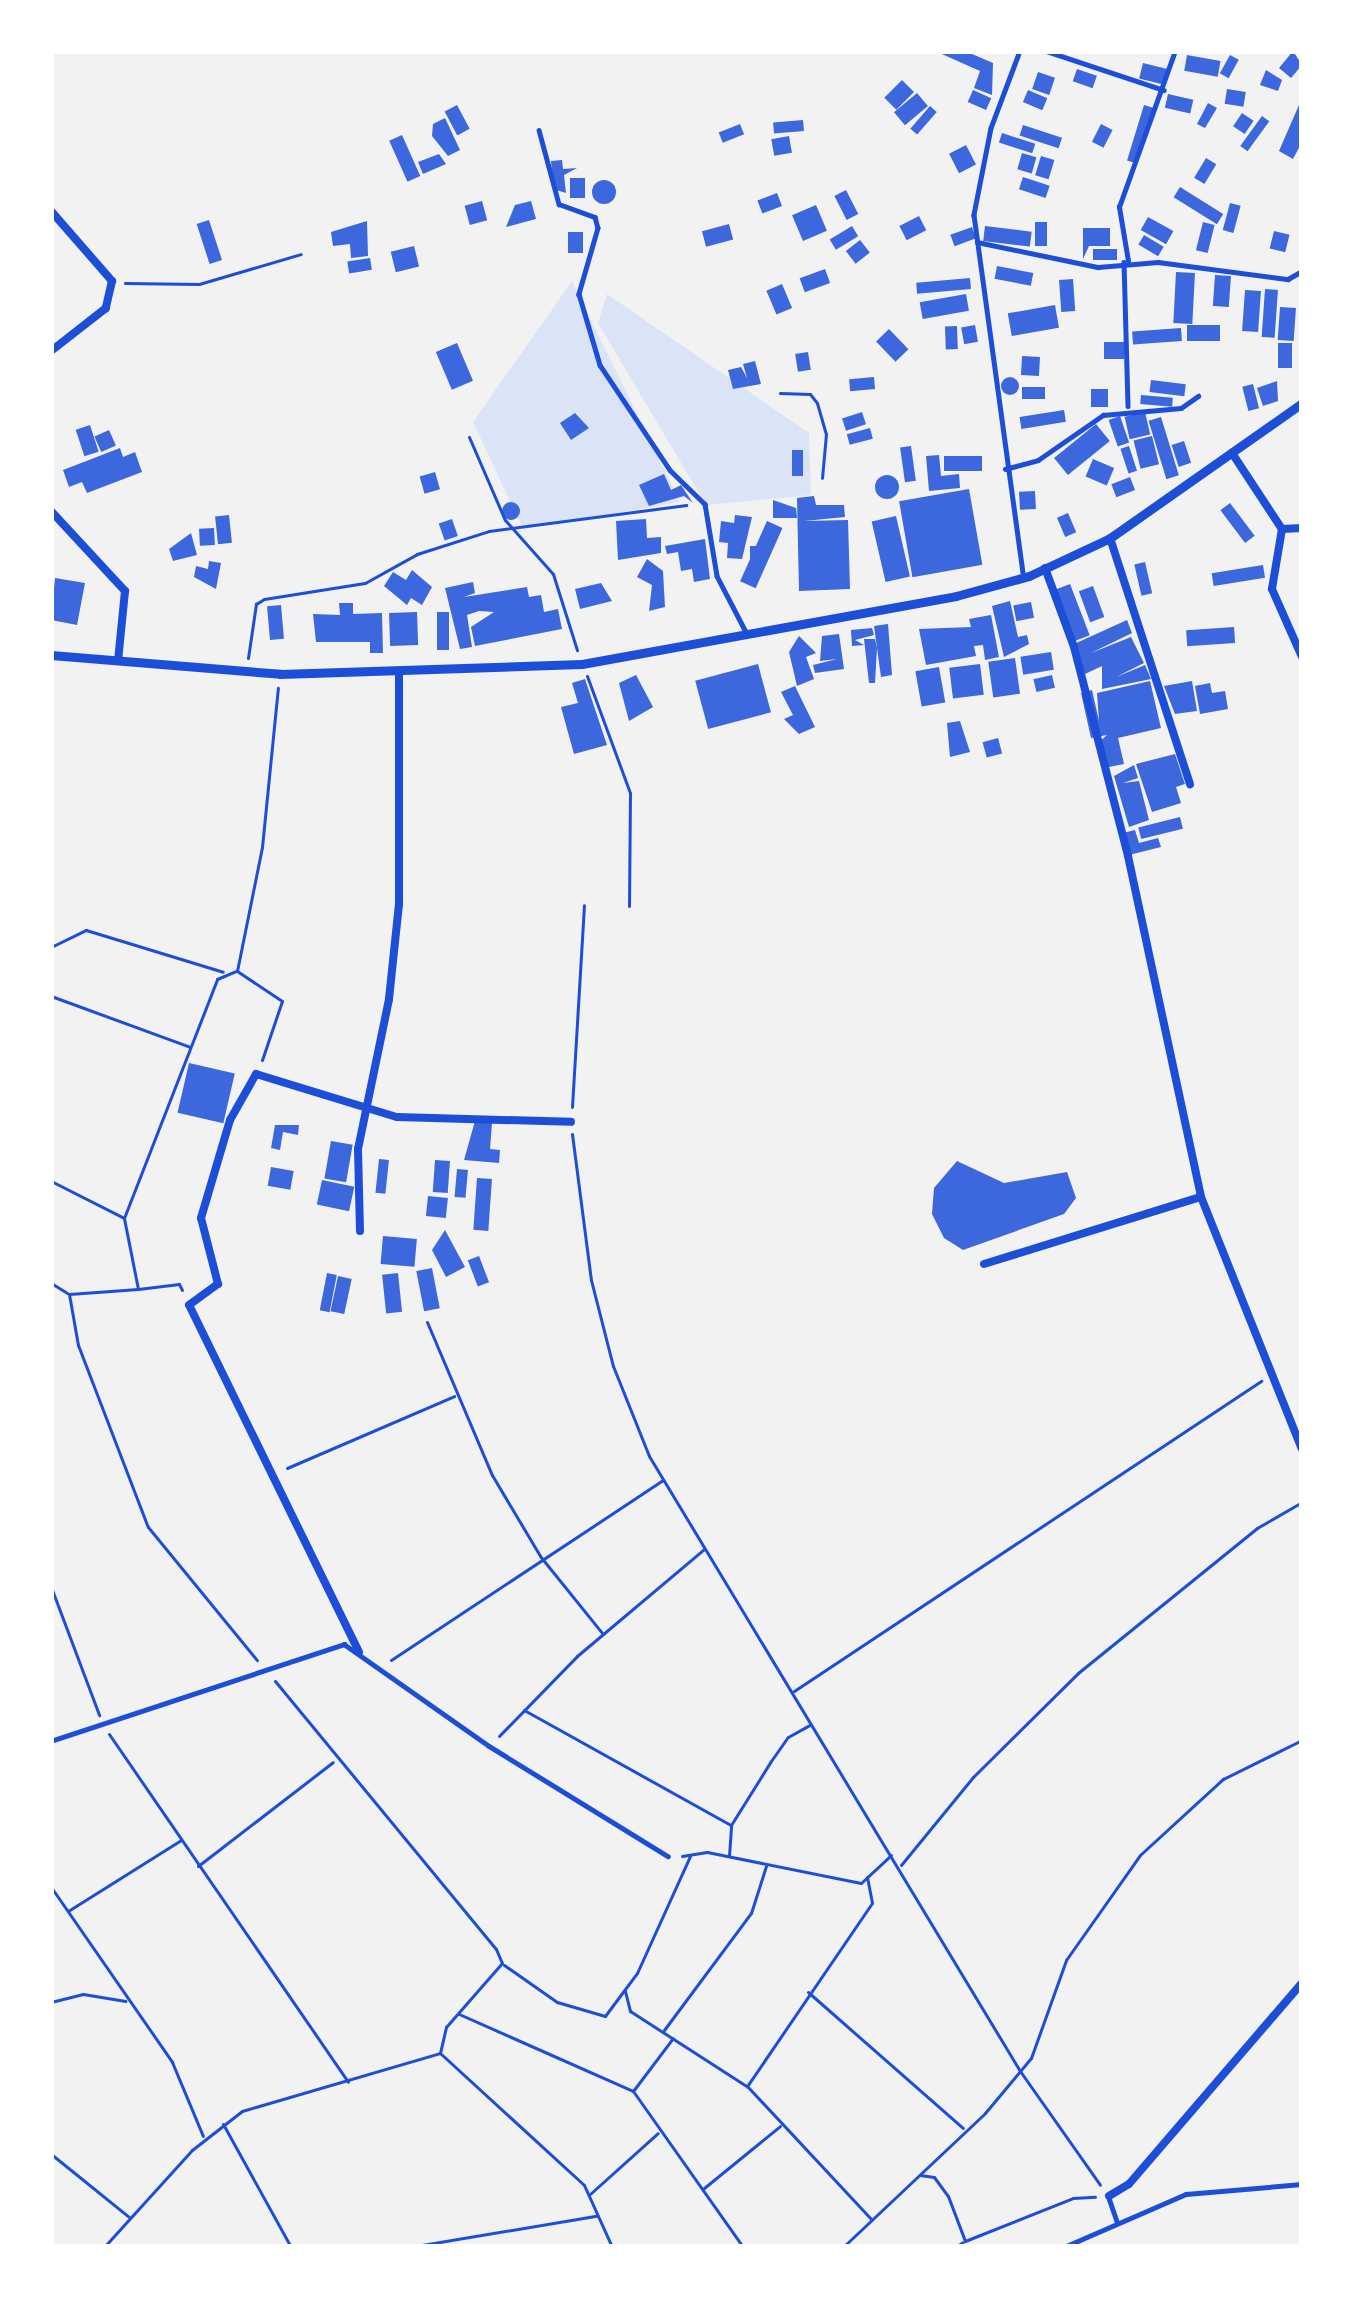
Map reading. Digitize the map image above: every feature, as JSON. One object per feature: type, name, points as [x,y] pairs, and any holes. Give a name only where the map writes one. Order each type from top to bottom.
[{"type":"street","points":[[51,211],[112,281],[106,308],[51,351]]},
{"type":"street","points":[[51,655],[280,674],[399,673],[582,664],[748,638],[1045,568],[1110,538],[1302,403]]},
{"type":"street","points":[[1232,453],[1282,529],[1272,589],[1302,657]]},
{"type":"street","points":[[51,511],[125,591],[118,663]]},
{"type":"street","points":[[1282,529],[1302,528]]},
{"type":"street","points":[[1110,538],[1190,784]]},
{"type":"street","points":[[1045,568],[1075,647],[1128,856],[1201,1197],[1302,1449]]},
{"type":"street","points":[[360,1231],[355,1185],[370,1111],[398,904],[399,673]]},
{"type":"street","points":[[359,1652],[190,1305],[218,1284],[201,1218],[230,1120],[256,1074],[370,1111],[429,1122],[460,1113],[571,1122]]},
{"type":"street","points":[[984,1264],[1201,1197]]},
{"type":"street","points":[[1109,2196],[1130,2184],[1302,1983]]},
{"type":"lane","points":[[1020,51],[975,193],[976,242],[1023,575]]},
{"type":"lane","points":[[1046,51],[1164,89]]},
{"type":"lane","points":[[1128,408],[1126,262],[1119,207],[1174,51]]},
{"type":"lane","points":[[539,130],[559,204],[595,218],[598,228],[579,294],[600,365],[670,470],[705,504],[717,576],[748,638]]},
{"type":"lane","points":[[976,242],[1098,267],[1126,262],[1288,279],[1302,271]]},
{"type":"lane","points":[[1005,469],[1038,460],[1081,427],[1128,408],[1181,408],[1198,397]]},
{"type":"lane","points":[[51,1741],[344,1644],[489,1746],[668,1856]]},
{"type":"lane","points":[[1064,2247],[1186,2194],[1302,2184]]},
{"type":"lane","points":[[1109,2196],[1117,2222]]},
{"type":"path","points":[[112,281],[200,284],[301,254]]},
{"type":"path","points":[[780,392],[810,394],[818,403],[826,434],[822,478]]},
{"type":"path","points":[[469,437],[484,485],[505,520],[520,529],[553,574],[630,793],[629,906]]},
{"type":"path","points":[[247,671],[254,613],[264,599],[365,583],[417,554],[520,529],[705,504]]},
{"type":"path","points":[[237,970],[262,847],[280,674]]},
{"type":"path","points":[[584,905],[571,1122],[578,1214],[613,1366],[664,1480],[1020,2071],[1109,2196]]},
{"type":"path","points":[[51,947],[86,930],[224,973],[237,970],[282,1001],[256,1074]]},
{"type":"path","points":[[190,1305],[179,1284],[138,1289],[124,1218],[224,973]]},
{"type":"path","points":[[51,1011],[52,998],[192,1047]]},
{"type":"path","points":[[51,1181],[124,1218]]},
{"type":"path","points":[[51,1283],[69,1294]]},
{"type":"path","points":[[427,1322],[457,1395],[540,1556],[603,1634]]},
{"type":"path","points":[[794,1692],[1273,1373]]},
{"type":"path","points":[[274,1474],[457,1395]]},
{"type":"path","points":[[379,1667],[540,1556],[664,1480]]},
{"type":"path","points":[[898,1867],[973,1777],[1078,1673],[1242,1540],[1302,1502]]},
{"type":"path","points":[[489,1746],[603,1634],[706,1548]]},
{"type":"path","points":[[51,1587],[103,1723],[197,1867],[349,2083]]},
{"type":"path","points":[[524,1710],[731,1825]]},
{"type":"path","points":[[729,1856],[731,1825],[788,1737],[813,1723]]},
{"type":"path","points":[[843,2247],[1020,2071],[1041,2042],[1066,1960],[1140,1855],[1222,1779],[1302,1740]]},
{"type":"path","points":[[197,1867],[334,1761]]},
{"type":"path","points":[[68,1911],[182,1839]]},
{"type":"path","points":[[668,1856],[729,1856],[824,1880],[867,1877],[891,1855]]},
{"type":"path","points":[[502,1964],[590,2015],[605,2016],[625,1991],[690,1856]]},
{"type":"path","points":[[664,2030],[751,1913],[766,1864]]},
{"type":"path","points":[[747,2086],[806,1990],[872,1903],[867,1877]]},
{"type":"path","points":[[51,1887],[172,2062],[204,2138]]},
{"type":"path","points":[[806,1990],[965,2129]]},
{"type":"path","points":[[625,1991],[630,2011],[747,2086],[872,2220]]},
{"type":"path","points":[[52,2000],[83,1994],[127,2002]]},
{"type":"path","points":[[457,2014],[633,2091],[743,2247]]},
{"type":"path","points":[[633,2091],[674,2036]]},
{"type":"path","points":[[104,2247],[204,2138],[223,2124],[292,2095],[349,2083],[440,2053],[484,2085],[588,2194],[612,2247]]},
{"type":"path","points":[[223,2124],[291,2247]]},
{"type":"path","points":[[702,2190],[781,2124]]},
{"type":"path","points":[[588,2194],[659,2132]]},
{"type":"path","points":[[51,2154],[130,2218]]},
{"type":"path","points":[[920,2175],[934,2176],[965,2241]]},
{"type":"path","points":[[955,2247],[1073,2198],[1109,2196]]},
{"type":"path","points":[[410,2247],[597,2216]]},
{"type":"shaded area","points":[[572,281],[680,502],[523,529],[473,422]]},
{"type":"shaded area","points":[[607,294],[809,433],[811,495],[706,505],[598,323]]},
{"type":"building","points":[[935,51],[965,51],[993,63],[992,95],[974,88],[980,71]]},
{"type":"building","points":[[1293,51],[1302,65],[1291,78],[1279,68]]},
{"type":"building","points":[[1187,55],[1220,61],[1218,77],[1184,71]]},
{"type":"building","points":[[1230,55],[1239,60],[1229,78],[1220,73]]},
{"type":"building","points":[[1143,63],[1167,69],[1163,85],[1139,79]]},
{"type":"building","points":[[1077,69],[1097,76],[1093,88],[1073,81]]},
{"type":"building","points":[[1266,70],[1282,80],[1278,91],[1260,85]]},
{"type":"building","points":[[1038,72],[1055,78],[1049,95],[1032,89]]},
{"type":"building","points":[[902,80],[914,92],[896,110],[884,98]]},
{"type":"building","points":[[1227,89],[1246,92],[1243,107],[1225,104]]},
{"type":"building","points":[[973,90],[991,98],[986,110],[968,102]]},
{"type":"building","points":[[1028,90],[1047,98],[1042,110],[1023,102]]},
{"type":"building","points":[[917,93],[928,106],[905,125],[894,112]]},
{"type":"building","points":[[1168,94],[1193,100],[1190,113],[1165,108]]},
{"type":"building","points":[[1302,98],[1302,142],[1293,159],[1279,151]]},
{"type":"building","points":[[1208,103],[1217,108],[1205,128],[1197,124]]},
{"type":"building","points":[[457,105],[470,129],[457,135],[445,112]]},
{"type":"building","points":[[1144,105],[1154,108],[1137,163],[1127,160]]},
{"type":"building","points":[[930,106],[937,112],[917,135],[910,129]]},
{"type":"building","points":[[1242,113],[1254,121],[1245,134],[1233,126]]},
{"type":"building","points":[[1262,116],[1269,121],[1248,151],[1240,146]]},
{"type":"building","points":[[445,118],[460,150],[448,156],[432,136],[433,124]]},
{"type":"building","points":[[803,120],[804,131],[774,134],[773,123]]},
{"type":"building","points":[[740,124],[744,134],[723,143],[719,133]]},
{"type":"building","points":[[1101,124],[1113,130],[1104,148],[1092,142]]},
{"type":"building","points":[[1023,125],[1062,138],[1059,148],[1020,135]]},
{"type":"building","points":[[1002,133],[1035,144],[1032,153],[999,143]]},
{"type":"building","points":[[402,135],[420,176],[408,182],[389,141]]},
{"type":"building","points":[[789,136],[792,153],[774,156],[771,139]]},
{"type":"building","points":[[966,145],[976,165],[959,173],[949,154]]},
{"type":"building","points":[[1022,153],[1036,157],[1032,173],[1017,169]]},
{"type":"building","points":[[439,154],[446,164],[423,174],[418,162]]},
{"type":"building","points":[[1041,156],[1054,160],[1049,179],[1035,175]]},
{"type":"building","points":[[1206,158],[1216,164],[1204,184],[1194,178]]},
{"type":"building","points":[[562,160],[563,169],[577,168],[564,175],[566,193],[553,189],[551,161]]},
{"type":"building","points":[[1023,177],[1050,186],[1046,198],[1019,189]]},
{"type":"building","points":[[570,178],[585,178],[585,198],[570,198]]},
{"type":"building","points":[[604,180],[613,183],[613,201],[604,204],[595,201],[592,192],[595,183]]},
{"type":"building","points":[[1180,187],[1223,214],[1217,224],[1174,197]]},
{"type":"building","points":[[846,190],[858,214],[847,220],[834,196]]},
{"type":"building","points":[[777,193],[782,206],[762,214],[757,201]]},
{"type":"building","points":[[482,201],[487,220],[470,225],[465,206]]},
{"type":"building","points":[[531,201],[536,219],[506,227],[515,205]]},
{"type":"building","points":[[1230,203],[1241,206],[1233,233],[1223,230]]},
{"type":"building","points":[[816,205],[827,231],[803,241],[792,215]]},
{"type":"building","points":[[919,216],[926,230],[907,240],[899,226]]},
{"type":"building","points":[[1148,217],[1173,231],[1166,244],[1141,230]]},
{"type":"building","points":[[209,220],[222,260],[210,264],[197,224]]},
{"type":"building","points":[[367,221],[368,256],[351,258],[350,244],[333,246],[331,232]]},
{"type":"building","points":[[1035,222],[1047,222],[1047,246],[1035,246]]},
{"type":"building","points":[[1203,222],[1215,225],[1208,253],[1196,250]]},
{"type":"building","points":[[729,224],[733,239],[706,247],[702,231]]},
{"type":"building","points":[[852,226],[858,236],[836,250],[830,239]]},
{"type":"building","points":[[985,226],[1032,232],[1030,247],[983,241]]},
{"type":"building","points":[[972,227],[976,238],[954,246],[950,235]]},
{"type":"building","points":[[1083,228],[1110,228],[1110,246],[1089,246],[1083,259]]},
{"type":"building","points":[[1274,231],[1290,235],[1285,252],[1270,248]]},
{"type":"building","points":[[568,232],[583,232],[583,253],[568,253]]},
{"type":"building","points":[[1144,235],[1164,247],[1158,256],[1138,244]]},
{"type":"building","points":[[860,240],[870,253],[856,264],[846,251]]},
{"type":"building","points":[[414,246],[419,266],[396,272],[391,252]]},
{"type":"building","points":[[1093,249],[1117,249],[1117,260],[1093,260]]},
{"type":"building","points":[[370,258],[372,270],[349,273],[347,262]]},
{"type":"building","points":[[997,266],[1033,273],[1031,286],[995,279]]},
{"type":"building","points":[[825,269],[830,283],[805,292],[800,278]]},
{"type":"building","points":[[1176,272],[1195,273],[1192,324],[1173,323]]},
{"type":"building","points":[[1215,275],[1231,276],[1229,307],[1213,306]]},
{"type":"building","points":[[970,278],[971,289],[917,294],[916,283]]},
{"type":"building","points":[[1073,279],[1075,311],[1061,312],[1059,280]]},
{"type":"building","points":[[782,284],[792,308],[777,315],[766,291]]},
{"type":"building","points":[[1265,289],[1278,290],[1275,338],[1262,337]]},
{"type":"building","points":[[1245,290],[1261,291],[1258,332],[1242,331]]},
{"type":"building","points":[[966,294],[969,311],[923,319],[920,302]]},
{"type":"building","points":[[1055,305],[1059,328],[1012,336],[1008,313]]},
{"type":"building","points":[[1280,307],[1296,308],[1294,341],[1278,340]]},
{"type":"building","points":[[975,325],[978,342],[964,344],[961,327]]},
{"type":"building","points":[[1187,325],[1220,325],[1220,341],[1187,341]]},
{"type":"building","points":[[945,326],[957,326],[958,349],[946,349]]},
{"type":"building","points":[[1181,328],[1182,341],[1133,344],[1132,331]]},
{"type":"building","points":[[889,329],[908,349],[896,362],[876,342]]},
{"type":"building","points":[[1104,342],[1124,342],[1124,359],[1104,359]]},
{"type":"building","points":[[457,343],[473,381],[452,390],[436,352]]},
{"type":"building","points":[[1278,343],[1292,343],[1292,368],[1278,368]]},
{"type":"building","points":[[808,352],[811,370],[798,372],[795,354]]},
{"type":"building","points":[[1022,356],[1040,357],[1039,376],[1021,375]]},
{"type":"building","points":[[755,361],[761,384],[733,389],[728,370],[741,367],[747,378],[743,364]]},
{"type":"building","points":[[874,377],[875,389],[850,391],[849,379]]},
{"type":"building","points":[[1010,377],[1019,386],[1010,395],[1001,386]]},
{"type":"building","points":[[1151,380],[1186,384],[1184,396],[1150,392]]},
{"type":"building","points":[[1277,381],[1278,401],[1263,406],[1257,388]]},
{"type":"building","points":[[1253,384],[1259,408],[1248,411],[1242,387]]},
{"type":"building","points":[[1022,387],[1045,387],[1045,399],[1022,399]]},
{"type":"building","points":[[1091,389],[1108,389],[1108,407],[1091,407]]},
{"type":"building","points":[[1141,395],[1173,398],[1172,407],[1140,404]]},
{"type":"building","points":[[1064,410],[1066,422],[1021,429],[1020,417]]},
{"type":"building","points":[[862,412],[866,424],[846,431],[842,418]]},
{"type":"building","points":[[1145,412],[1150,434],[1130,439],[1125,417]]},
{"type":"building","points":[[575,413],[589,428],[571,440],[560,423]]},
{"type":"building","points":[[1120,416],[1129,442],[1118,446],[1109,420]]},
{"type":"building","points":[[1161,417],[1179,475],[1166,479],[1149,421]]},
{"type":"building","points":[[1096,424],[1110,441],[1068,475],[1054,458]]},
{"type":"building","points":[[90,425],[99,452],[84,456],[76,430]]},
{"type":"building","points":[[870,428],[873,439],[850,445],[847,434]]},
{"type":"building","points":[[109,430],[116,446],[101,452],[94,437]]},
{"type":"building","points":[[1152,436],[1159,464],[1141,469],[1134,441]]},
{"type":"building","points":[[1184,441],[1191,463],[1179,467],[1172,445]]},
{"type":"building","points":[[911,446],[916,481],[905,482],[900,448]]},
{"type":"building","points":[[1129,446],[1137,471],[1128,474],[1120,449]]},
{"type":"building","points":[[120,448],[123,457],[135,452],[142,472],[87,493],[82,482],[69,487],[63,470]]},
{"type":"building","points":[[792,450],[803,450],[803,476],[792,476]]},
{"type":"building","points":[[939,455],[941,476],[959,474],[960,488],[929,491],[926,456]]},
{"type":"building","points":[[944,456],[982,456],[982,471],[944,471]]},
{"type":"building","points":[[1093,459],[1114,468],[1107,485],[1086,476]]},
{"type":"building","points":[[435,472],[440,489],[425,494],[420,476]]},
{"type":"building","points":[[664,474],[671,490],[681,485],[693,503],[684,496],[649,506],[639,485]]},
{"type":"building","points":[[887,475],[896,478],[896,496],[887,499],[878,496],[875,487],[878,478]]},
{"type":"building","points":[[1130,477],[1135,490],[1116,497],[1111,484]]},
{"type":"building","points":[[969,489],[982,565],[912,577],[899,501]]},
{"type":"building","points":[[1035,491],[1036,509],[1020,510],[1019,492]]},
{"type":"building","points":[[814,496],[816,505],[844,505],[845,517],[804,521],[848,520],[850,589],[799,591],[797,498]]},
{"type":"building","points":[[773,500],[796,508],[797,518],[773,518]]},
{"type":"building","points":[[511,502],[520,511],[511,520],[502,511]]},
{"type":"building","points":[[1230,503],[1255,536],[1245,543],[1220,510]]},
{"type":"building","points":[[1068,513],[1076,532],[1065,537],[1057,518]]},
{"type":"building","points":[[229,515],[232,543],[218,544],[215,516]]},
{"type":"building","points":[[735,515],[752,517],[742,559],[727,558],[728,543],[719,542],[721,521],[734,523]]},
{"type":"building","points":[[896,516],[910,576],[886,582],[872,522]]},
{"type":"building","points":[[452,519],[458,536],[445,541],[439,524]]},
{"type":"building","points":[[646,519],[647,538],[661,537],[661,553],[618,560],[616,521]]},
{"type":"building","points":[[767,521],[783,528],[756,588],[740,581]]},
{"type":"building","points":[[214,528],[215,545],[200,546],[199,529]]},
{"type":"building","points":[[191,533],[197,555],[173,561],[169,549]]},
{"type":"building","points":[[705,539],[710,579],[694,582],[692,569],[681,571],[678,552],[667,554],[665,546]]},
{"type":"building","points":[[750,546],[763,546],[763,563],[750,563]]},
{"type":"building","points":[[647,559],[663,571],[665,607],[649,611],[652,585],[637,577]]},
{"type":"building","points":[[209,561],[221,563],[216,589],[194,577],[196,566],[208,569]]},
{"type":"building","points":[[1145,562],[1152,593],[1141,596],[1134,564]]},
{"type":"building","points":[[1263,565],[1265,578],[1214,586],[1212,573]]},
{"type":"building","points":[[412,570],[432,587],[422,605],[411,598],[407,605],[384,586],[393,572],[406,580]]},
{"type":"building","points":[[55,578],[85,583],[77,625],[51,620]]},
{"type":"building","points":[[473,582],[475,593],[464,597],[527,587],[529,597],[541,595],[544,612],[558,609],[562,629],[475,646],[471,627],[494,612],[479,611],[467,615],[472,647],[460,649],[445,588]]},
{"type":"building","points":[[601,583],[612,601],[580,609],[575,589]]},
{"type":"building","points":[[1070,584],[1090,635],[1073,642],[1053,590]]},
{"type":"building","points":[[1093,586],[1104,617],[1090,622],[1079,591]]},
{"type":"building","points":[[1010,601],[1018,637],[1027,635],[1029,644],[1004,657],[992,606]]},
{"type":"building","points":[[1031,602],[1034,618],[1016,621],[1013,605]]},
{"type":"building","points":[[339,603],[353,603],[353,614],[382,613],[383,653],[370,653],[370,642],[316,642],[313,614],[340,615]]},
{"type":"building","points":[[281,605],[284,639],[270,640],[267,606]]},
{"type":"building","points":[[417,612],[418,645],[390,646],[389,613]]},
{"type":"building","points":[[437,612],[449,612],[449,650],[437,650]]},
{"type":"building","points":[[991,615],[999,657],[985,660],[983,645],[974,646],[976,656],[926,665],[919,629],[971,627],[969,619]]},
{"type":"building","points":[[1127,620],[1132,633],[1091,653],[1131,637],[1144,663],[1116,677],[1145,665],[1151,679],[1102,689],[1102,666],[1085,674],[1074,644]]},
{"type":"building","points":[[888,624],[892,675],[881,677],[874,626]]},
{"type":"building","points":[[1234,627],[1235,643],[1187,646],[1186,630]]},
{"type":"building","points":[[872,628],[874,635],[855,640],[864,645],[852,646],[851,630]]},
{"type":"building","points":[[839,634],[844,669],[815,673],[813,665],[837,659],[820,661],[822,636]]},
{"type":"building","points":[[799,636],[816,653],[806,657],[814,679],[797,686],[789,652]]},
{"type":"building","points":[[864,639],[875,639],[875,683],[869,683]]},
{"type":"building","points":[[1051,652],[1054,670],[1023,675],[1020,657]]},
{"type":"building","points":[[1015,658],[1020,694],[993,697],[988,662]]},
{"type":"building","points":[[758,664],[771,712],[708,729],[695,681]]},
{"type":"building","points":[[980,664],[984,695],[953,699],[949,668]]},
{"type":"building","points":[[939,667],[945,702],[922,707],[915,671]]},
{"type":"building","points":[[636,675],[653,707],[629,721],[619,683]]},
{"type":"building","points":[[1052,675],[1055,688],[1036,692],[1033,679]]},
{"type":"building","points":[[585,679],[607,745],[574,754],[561,707],[578,703],[572,683]]},
{"type":"building","points":[[1150,681],[1161,728],[1118,738],[1124,764],[1104,768],[1098,743],[1107,735],[1091,738],[1081,693],[1092,690],[1099,721],[1097,693]]},
{"type":"building","points":[[1192,681],[1197,711],[1175,714],[1164,686]]},
{"type":"building","points":[[1210,683],[1212,693],[1225,691],[1228,709],[1200,714],[1195,686]]},
{"type":"building","points":[[795,686],[815,727],[799,734],[784,719],[793,715],[781,692]]},
{"type":"building","points":[[960,721],[970,752],[950,757],[947,723]]},
{"type":"building","points":[[998,738],[1002,753],[987,758],[983,742]]},
{"type":"building","points":[[1175,754],[1185,784],[1176,787],[1181,803],[1152,812],[1136,764]]},
{"type":"building","points":[[1134,765],[1138,778],[1123,783],[1139,781],[1149,820],[1129,827],[1114,776]]},
{"type":"building","points":[[1180,817],[1183,829],[1141,839],[1138,827]]},
{"type":"building","points":[[1135,830],[1139,843],[1158,838],[1161,847],[1129,855],[1123,833]]},
{"type":"building","points":[[189,1063],[235,1074],[223,1123],[178,1113]]},
{"type":"building","points":[[475,1121],[492,1123],[490,1149],[500,1150],[499,1163],[464,1160]]},
{"type":"building","points":[[275,1125],[299,1125],[298,1135],[283,1132],[280,1150],[271,1148]]},
{"type":"building","points":[[331,1141],[353,1145],[346,1182],[324,1178]]},
{"type":"building","points":[[379,1159],[389,1160],[385,1194],[375,1193]]},
{"type":"building","points":[[435,1160],[450,1161],[448,1193],[433,1192]]},
{"type":"building","points":[[957,1161],[1004,1183],[1067,1172],[1076,1198],[1064,1214],[963,1250],[944,1238],[932,1214],[934,1188]]},
{"type":"building","points":[[271,1167],[294,1171],[290,1190],[268,1186]]},
{"type":"building","points":[[457,1169],[468,1170],[466,1198],[455,1197]]},
{"type":"building","points":[[477,1178],[492,1179],[488,1231],[473,1230]]},
{"type":"building","points":[[322,1180],[354,1187],[349,1211],[317,1204]]},
{"type":"building","points":[[428,1196],[448,1198],[446,1218],[426,1216]]},
{"type":"building","points":[[445,1230],[465,1267],[446,1277],[432,1250]]},
{"type":"building","points":[[383,1236],[417,1239],[414,1267],[381,1264]]},
{"type":"building","points":[[479,1256],[489,1282],[478,1286],[468,1260]]},
{"type":"building","points":[[432,1268],[440,1308],[424,1311],[416,1271]]},
{"type":"building","points":[[327,1273],[337,1275],[330,1312],[320,1310]]},
{"type":"building","points":[[398,1273],[402,1312],[386,1313],[382,1275]]},
{"type":"building","points":[[338,1276],[352,1279],[344,1314],[331,1311]]}]
